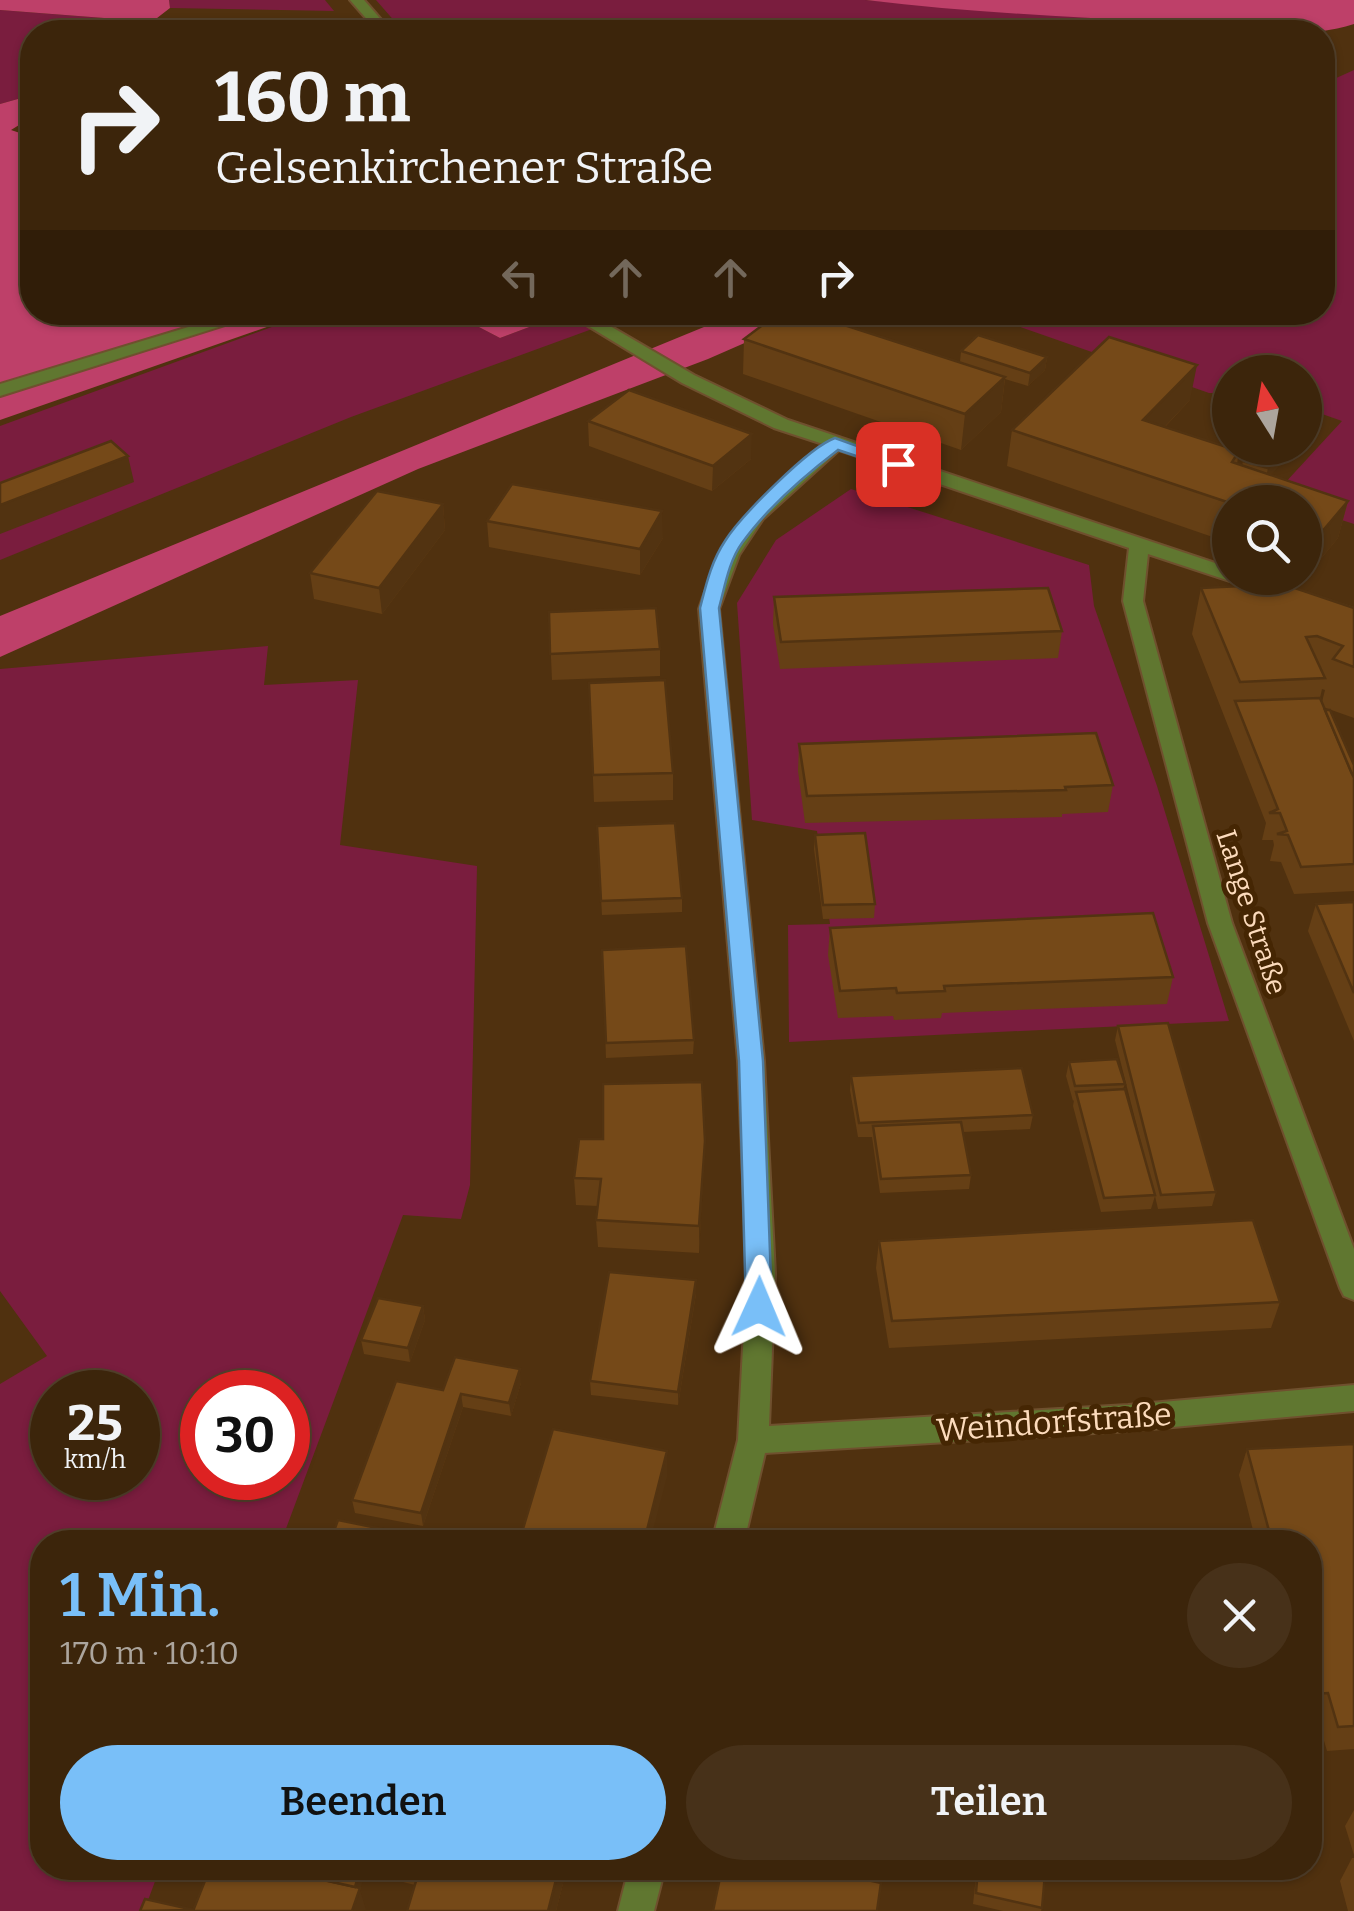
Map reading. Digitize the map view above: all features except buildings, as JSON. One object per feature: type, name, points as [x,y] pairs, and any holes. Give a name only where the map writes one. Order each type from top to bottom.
[{"type":"street","points":[[357,0],[374,20]]},
{"type":"street","points":[[0,390],[215,325]]},
{"type":"street","points":[[595,325],[684,377],[782,424],[1212,569]]},
{"type":"street","points":[[731,1530],[753,1440],[761,1274],[751,1061],[709,608],[720,568],[734,541],[801,470],[835,444]]},
{"type":"street","name":"Lange Straße","points":[[1139,545],[1133,601],[1215,905],[1354,1288]]},
{"type":"street","points":[[1290,595],[1354,616]]},
{"type":"street","name":"Weindorfstraße","points":[[753,1440],[1128,1418],[1354,1398]]},
{"type":"street","points":[[636,1911],[644,1880]]},
{"type":"shaded area","points":[[0,0],[169,0],[170,8],[154,20],[0,10]]},
{"type":"shaded area","points":[[169,0],[325,0],[334,11],[170,8]]},
{"type":"shaded area","points":[[376,0],[865,0],[1128,20],[394,20]]},
{"type":"shaded area","points":[[866,0],[1354,0],[1354,24],[1335,29],[1335,20],[1124,20]]},
{"type":"shaded area","points":[[0,10],[119,20],[20,20],[20,98],[0,104]]},
{"type":"shaded area","points":[[1354,70],[1354,524],[1322,514],[1322,485],[1283,485],[1301,465],[1322,465],[1322,443],[1342,421],[1322,414],[1322,355],[1212,355],[1209,393],[1014,325],[1335,325],[1335,79]]},
{"type":"shaded area","points":[[20,98],[20,124],[11,130],[20,133],[20,325],[273,325],[0,420],[0,104]]},
{"type":"shaded area","points":[[277,325],[475,325],[500,338],[535,325],[603,325],[351,417],[0,560],[0,426]]},
{"type":"shaded area","points":[[475,325],[535,325],[500,338]]},
{"type":"shaded area","points":[[709,325],[786,325],[708,359],[418,469],[0,657],[0,616]]},
{"type":"shaded area","points":[[851,489],[1089,565],[1094,606],[1157,786],[1229,1021],[789,1042],[788,925],[830,924],[817,831],[752,820],[737,603],[776,540]]},
{"type":"shaded area","points":[[268,646],[264,685],[358,680],[340,845],[477,866],[470,1185],[461,1219],[403,1215],[310,1464],[310,1370],[180,1370],[180,1500],[297,1500],[285,1530],[30,1530],[30,1880],[156,1880],[144,1911],[0,1911],[0,1384],[47,1356],[0,1291],[0,669]]},
{"type":"route","points":[[759,1307],[761,1274],[751,1061],[709,608],[720,568],[734,541],[801,470],[835,444],[898,464]]}]
